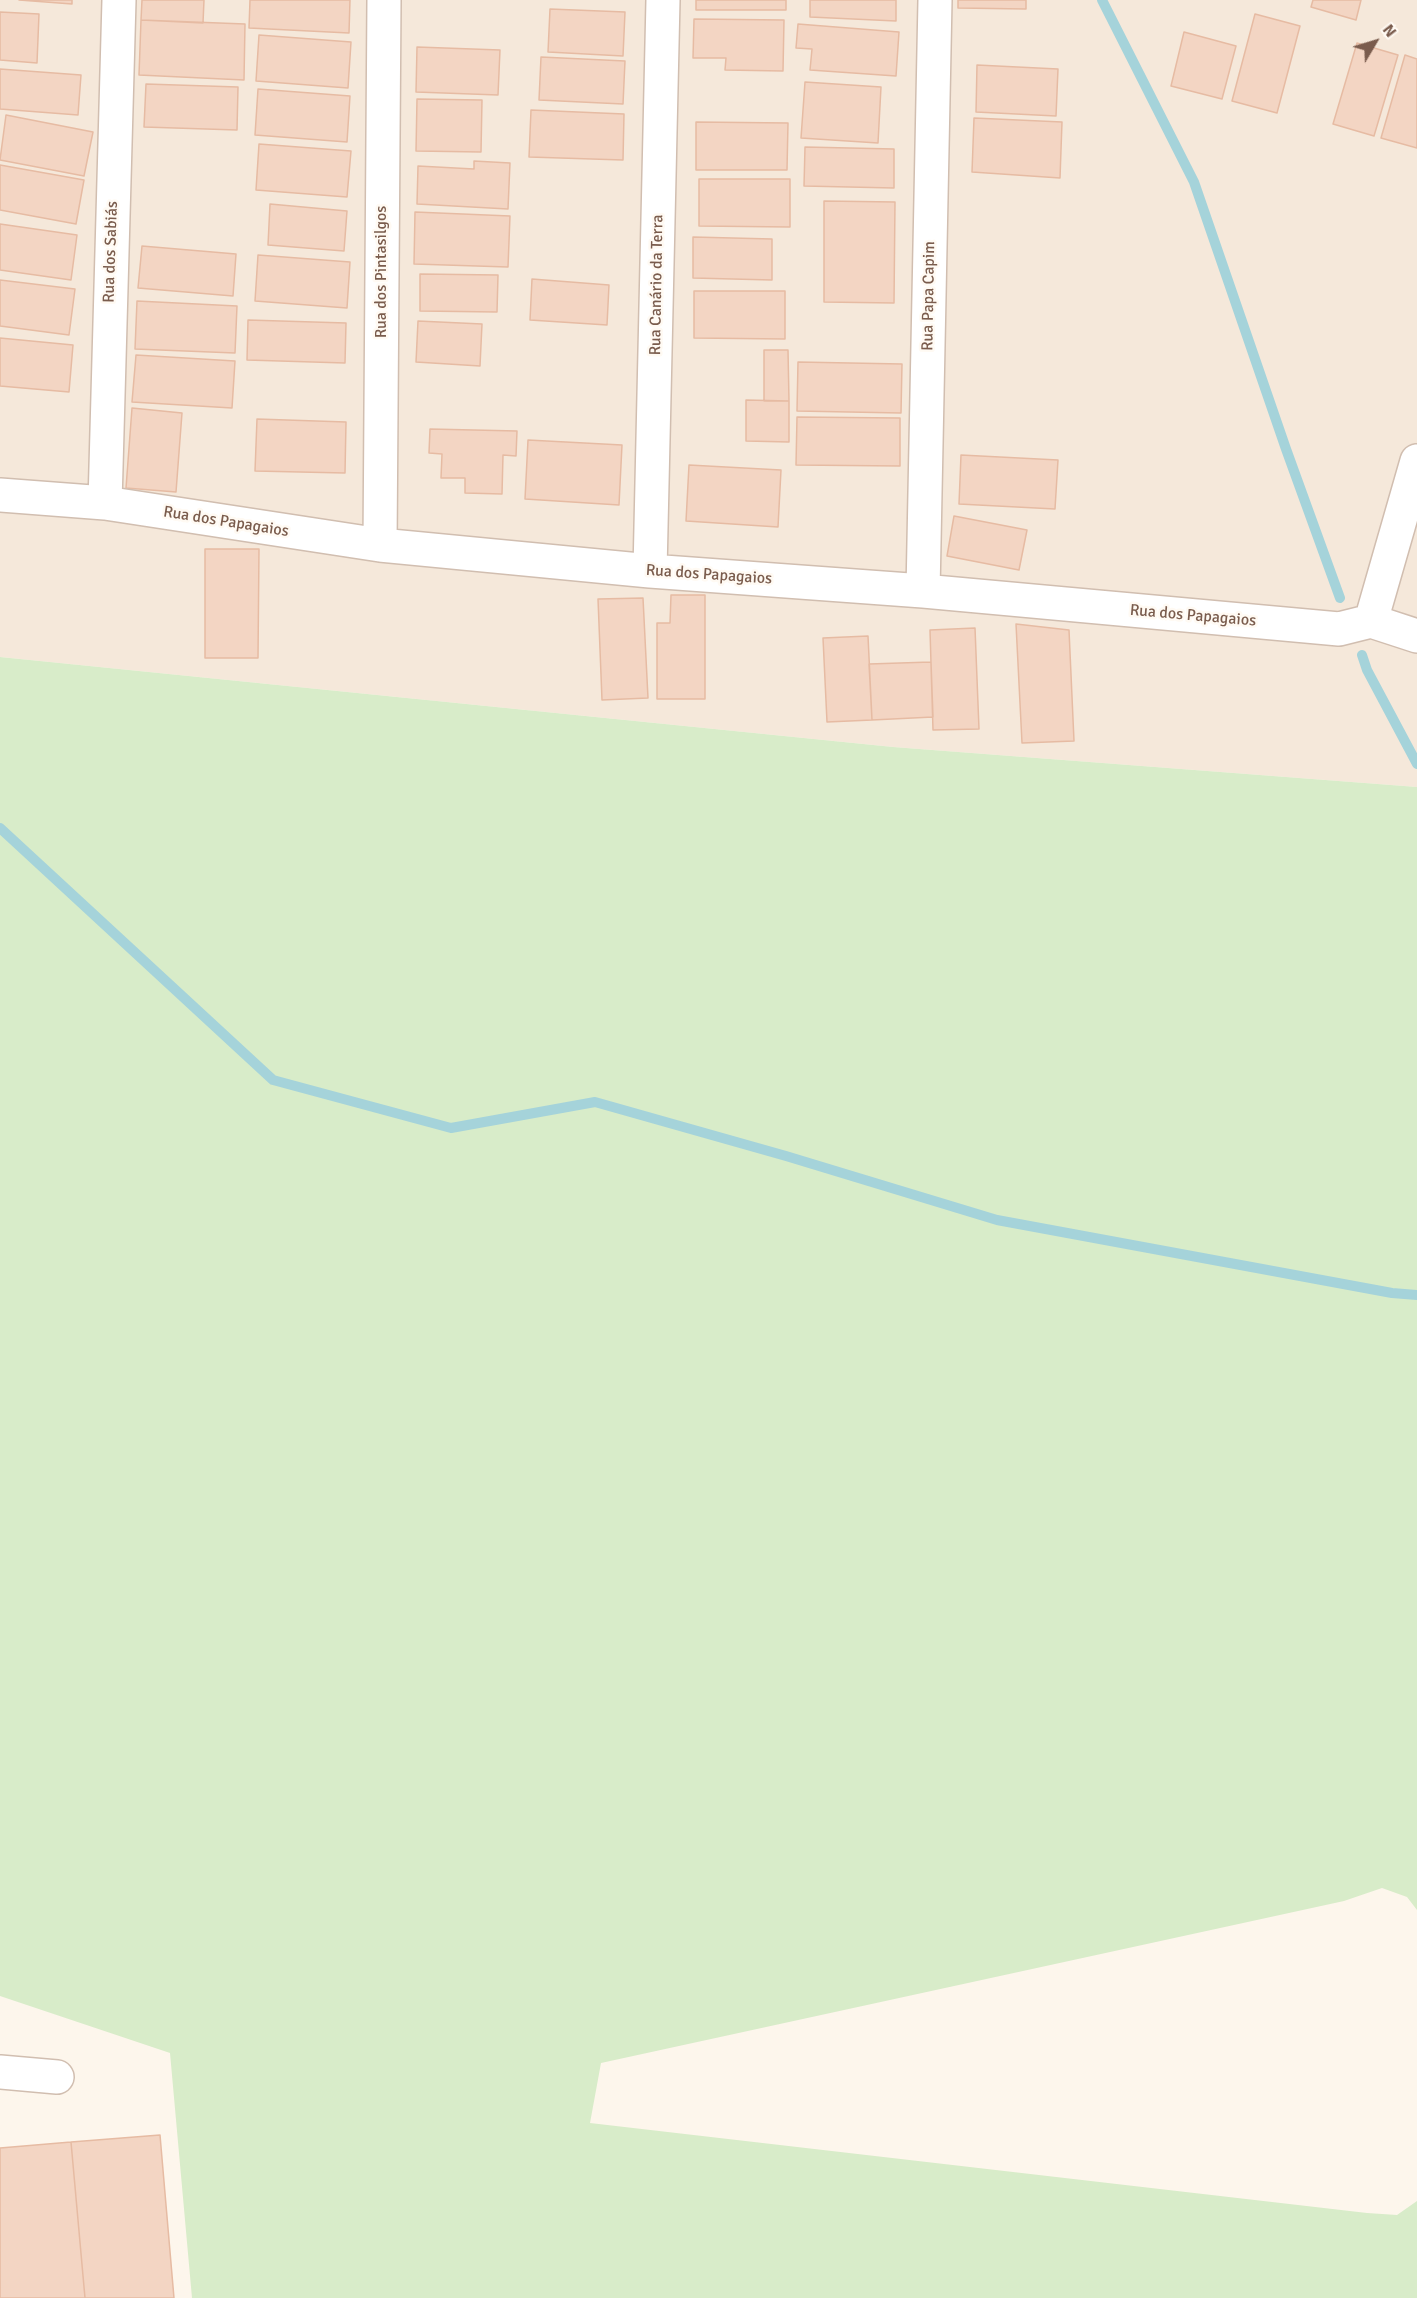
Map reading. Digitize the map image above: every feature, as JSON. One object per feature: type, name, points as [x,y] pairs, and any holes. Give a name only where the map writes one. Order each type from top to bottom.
[{"type":"street","name":"Rua dos Sabiás","points":[[105,503],[119,0]]},
{"type":"street","name":"Rua dos Pintasilgos","points":[[380,545],[384,0]]},
{"type":"street","name":"Rua Canário da Terra","points":[[650,571],[663,0]]},
{"type":"street","name":"Rua Papa Capim","points":[[922,591],[935,0]]},
{"type":"street","points":[[1417,461],[1371,621],[1417,636]]},
{"type":"street","name":"Rua dos Papagaios","points":[[0,495],[105,503],[380,545],[650,571],[922,591],[1340,629],[1371,621]]},
{"type":"street","points":[[0,2072],[57,2077]]},
{"type":"shaded area","points":[[0,0],[1417,0],[1417,787],[893,747],[0,657]]},
{"type":"green space","points":[[0,657],[893,747],[1417,787],[1417,1910],[1407,1897],[1382,1888],[1344,1901],[601,2063],[590,2123],[1367,2213],[1397,2215],[1417,2201],[1417,2298],[192,2298],[170,2053],[0,1996]]},
{"type":"building","points":[[19,0],[72,0],[72,4]]},
{"type":"building","points":[[142,0],[204,0],[203,23],[141,20]]},
{"type":"building","points":[[250,0],[350,0],[349,33],[249,28]]},
{"type":"building","points":[[696,0],[786,0],[786,10],[696,10]]},
{"type":"building","points":[[810,0],[896,0],[896,21],[810,17]]},
{"type":"building","points":[[958,0],[1026,0],[1026,9],[958,8]]},
{"type":"building","points":[[1313,0],[1361,0],[1356,20],[1311,7]]},
{"type":"building","points":[[550,9],[625,12],[623,56],[548,52]]},
{"type":"building","points":[[0,12],[39,14],[37,63],[0,60]]},
{"type":"building","points":[[1255,14],[1300,26],[1277,113],[1232,101]]},
{"type":"building","points":[[694,19],[784,20],[783,71],[725,70],[726,58],[693,58]]},
{"type":"building","points":[[141,20],[245,24],[244,80],[139,75]]},
{"type":"building","points":[[798,24],[899,32],[896,76],[810,70],[812,49],[796,48]]},
{"type":"building","points":[[1184,32],[1236,46],[1222,99],[1171,86]]},
{"type":"building","points":[[259,35],[351,42],[348,88],[256,81]]},
{"type":"building","points":[[1357,43],[1398,55],[1374,136],[1333,124]]},
{"type":"building","points":[[417,47],[500,50],[498,95],[416,92]]},
{"type":"building","points":[[1405,55],[1417,59],[1417,148],[1381,138]]},
{"type":"building","points":[[541,57],[625,61],[623,104],[539,100]]},
{"type":"building","points":[[977,65],[1058,69],[1056,116],[976,112]]},
{"type":"building","points":[[0,69],[81,75],[78,115],[0,109]]},
{"type":"building","points":[[805,82],[881,87],[878,143],[801,138]]},
{"type":"building","points":[[146,84],[238,87],[237,130],[144,127]]},
{"type":"building","points":[[258,89],[350,96],[347,142],[255,135]]},
{"type":"building","points":[[417,99],[482,100],[481,152],[416,151]]},
{"type":"building","points":[[531,110],[624,114],[623,160],[529,157]]},
{"type":"building","points":[[6,115],[93,132],[84,176],[0,160]]},
{"type":"building","points":[[974,118],[1062,122],[1060,178],[972,172]]},
{"type":"building","points":[[696,122],[788,123],[787,170],[696,170]]},
{"type":"building","points":[[259,144],[351,151],[347,197],[256,190]]},
{"type":"building","points":[[805,147],[894,149],[894,188],[804,186]]},
{"type":"building","points":[[474,161],[510,163],[508,209],[417,204],[418,166],[474,169]]},
{"type":"building","points":[[0,165],[84,180],[76,224],[0,210]]},
{"type":"building","points":[[699,179],[790,179],[790,227],[699,226]]},
{"type":"building","points":[[824,201],[895,202],[894,303],[824,302]]},
{"type":"building","points":[[270,204],[347,211],[344,251],[268,245]]},
{"type":"building","points":[[415,212],[510,216],[508,267],[414,264]]},
{"type":"building","points":[[0,224],[77,235],[71,280],[0,270]]},
{"type":"building","points":[[693,237],[772,239],[772,280],[693,278]]},
{"type":"building","points":[[142,246],[236,254],[233,296],[138,288]]},
{"type":"building","points":[[258,255],[350,262],[347,308],[255,301]]},
{"type":"building","points":[[420,274],[498,275],[497,312],[420,311]]},
{"type":"building","points":[[532,279],[609,285],[607,325],[530,320]]},
{"type":"building","points":[[0,280],[75,289],[69,335],[0,326]]},
{"type":"building","points":[[694,291],[785,291],[785,339],[694,338]]},
{"type":"building","points":[[137,301],[237,306],[235,353],[135,349]]},
{"type":"building","points":[[248,320],[346,323],[345,363],[247,360]]},
{"type":"building","points":[[418,321],[482,324],[480,366],[416,362]]},
{"type":"building","points":[[0,338],[73,345],[69,392],[0,386]]},
{"type":"building","points":[[764,350],[788,350],[789,401],[764,401]]},
{"type":"building","points":[[136,355],[235,361],[232,408],[132,402]]},
{"type":"building","points":[[798,362],[902,364],[901,413],[797,411]]},
{"type":"building","points":[[746,400],[789,401],[789,442],[746,441]]},
{"type":"building","points":[[132,408],[182,413],[176,492],[126,488]]},
{"type":"building","points":[[797,417],[900,418],[900,466],[796,465]]},
{"type":"building","points":[[257,419],[346,422],[345,473],[255,471]]},
{"type":"building","points":[[430,429],[517,431],[516,456],[503,455],[502,494],[465,493],[465,478],[441,478],[442,454],[429,453]]},
{"type":"building","points":[[528,440],[622,445],[619,505],[525,499]]},
{"type":"building","points":[[961,455],[1058,460],[1055,509],[959,504]]},
{"type":"building","points":[[689,465],[781,470],[778,527],[686,521]]},
{"type":"building","points":[[954,516],[1027,530],[1019,570],[947,556]]},
{"type":"building","points":[[205,549],[259,549],[258,658],[205,658]]},
{"type":"building","points":[[671,595],[705,595],[705,699],[657,699],[657,623],[670,623]]},
{"type":"building","points":[[643,598],[648,698],[602,700],[598,599]]},
{"type":"building","points":[[1016,624],[1069,630],[1074,741],[1022,743]]},
{"type":"building","points":[[975,628],[979,729],[933,730],[930,630]]},
{"type":"building","points":[[868,636],[872,720],[827,722],[823,638]]},
{"type":"building","points":[[931,662],[933,717],[872,720],[869,664]]},
{"type":"building","points":[[160,2135],[174,2298],[85,2298],[71,2142]]},
{"type":"building","points":[[71,2142],[85,2298],[0,2298],[0,2148]]},
{"type":"waterway","points":[[1102,0],[1194,182],[1340,598]]},
{"type":"waterway","points":[[1362,655],[1367,670],[1417,764]]},
{"type":"waterway","points":[[0,828],[273,1080],[451,1128],[595,1102],[786,1156],[997,1220],[1392,1293],[1417,1295]]}]
